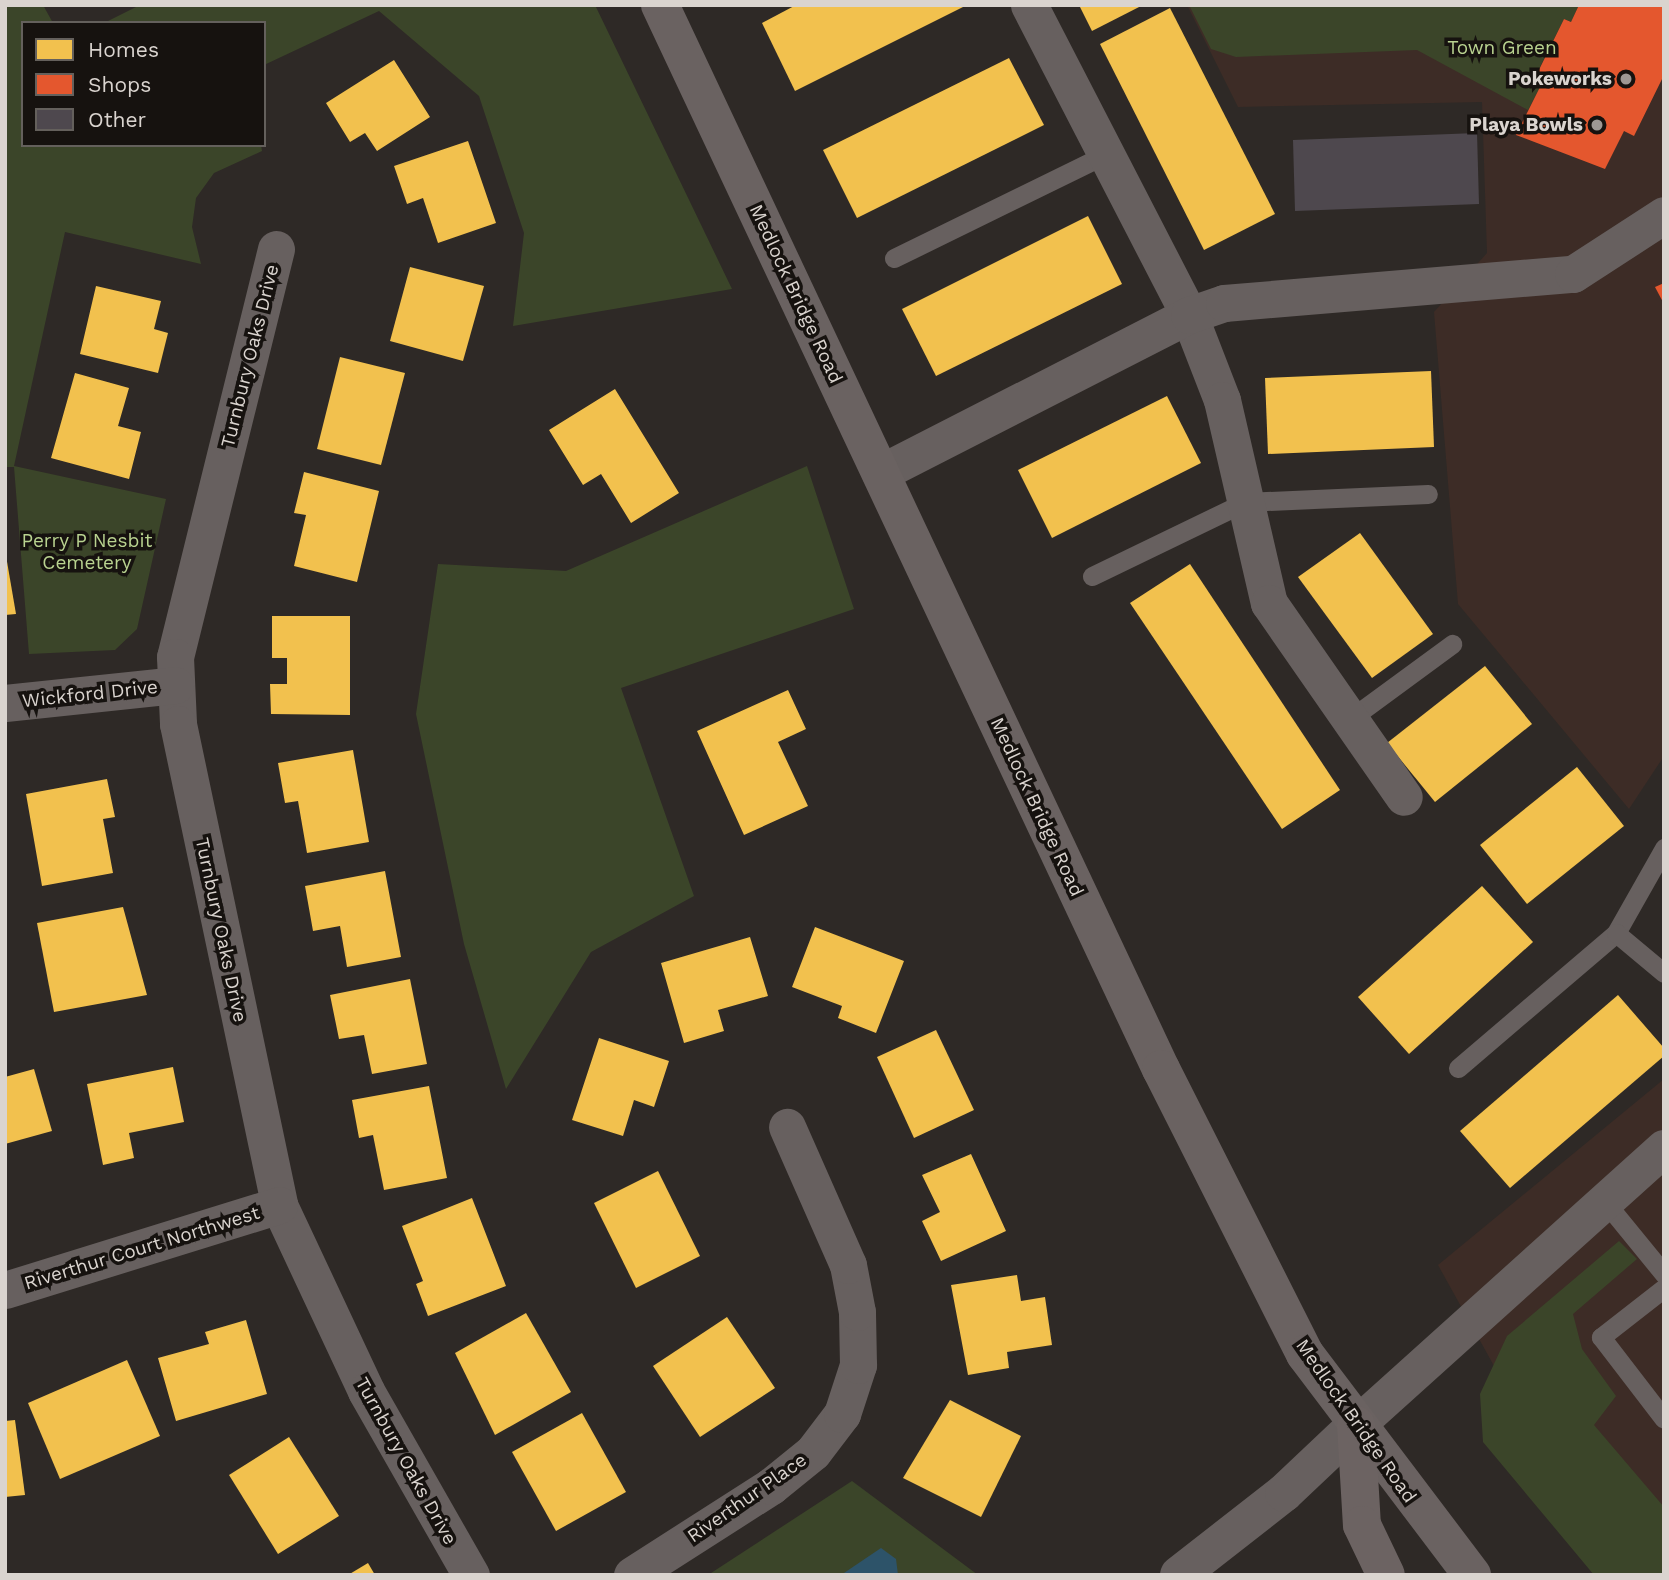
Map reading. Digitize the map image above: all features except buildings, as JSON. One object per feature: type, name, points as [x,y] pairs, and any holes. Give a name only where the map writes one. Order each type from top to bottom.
[{"type":"highway","points":[[1356,1425],[1362,1525],[1386,1575]]},
{"type":"main road","name":"Medlock Bridge Road","points":[[660,5],[1161,1069],[1305,1354],[1356,1425],[1472,1575]]},
{"type":"street","points":[[1028,5],[1189,315],[1222,400],[1269,603],[1404,797]]},
{"type":"street","points":[[880,473],[1189,315],[1283,295],[1504,285],[1573,274],[1664,215]]},
{"type":"street","name":"Turnbury Oaks Drive","points":[[276,248],[175,657],[175,685],[279,1205],[366,1391],[471,1575]]},
{"type":"street","name":"Wickford Drive","points":[[5,703],[175,685]]},
{"type":"street","name":"Riverthur Place","points":[[651,1570],[813,1452],[842,1414],[859,1365],[848,1265],[787,1127]]},
{"type":"street","points":[[1178,1575],[1284,1493],[1664,1148]]},
{"type":"street","name":"Riverthur Court Northwest","points":[[5,1290],[279,1205]]},
{"type":"lane","points":[[894,258],[1107,154]]},
{"type":"lane","points":[[1092,576],[1245,502],[1428,494]]},
{"type":"lane","points":[[1350,719],[1452,644]]},
{"type":"lane","points":[[1458,1068],[1616,933],[1664,848]]},
{"type":"lane","points":[[1616,933],[1664,973]]},
{"type":"lane","points":[[1606,1203],[1664,1274]]},
{"type":"lane","points":[[1664,1288],[1601,1337],[1664,1419]]},
{"type":"shaded area","points":[[1187,5],[1664,5],[1664,756],[1629,809],[1458,604],[1434,312],[1487,253],[1482,102],[1238,107]]},
{"type":"shaded area","points":[[1664,1079],[1664,1575],[1610,1575],[1438,1265]]},
{"type":"green space","name":"Perry P Nesbit Cemetery","points":[[5,5],[43,5],[52,21],[21,21],[21,147],[261,147],[262,151],[214,173],[196,198],[192,227],[201,264],[65,232],[14,466],[166,499],[137,629],[115,650],[29,654],[14,467],[5,467]]},
{"type":"green space","points":[[140,5],[595,5],[732,289],[513,326],[524,233],[479,96],[379,11],[266,64],[266,21],[108,21]]},
{"type":"green space","name":"Town Green","points":[[1189,5],[1579,5],[1571,22],[1564,19],[1533,81],[1541,85],[1528,110],[1417,50],[1236,57],[1211,49]]},
{"type":"green space","points":[[807,466],[854,609],[621,688],[694,896],[591,952],[506,1089],[464,944],[416,714],[438,564],[566,571]]},
{"type":"green space","points":[[1619,1241],[1637,1259],[1573,1314],[1582,1349],[1616,1396],[1594,1425],[1664,1507],[1664,1575],[1594,1575],[1483,1442],[1480,1394],[1507,1336]]},
{"type":"green space","points":[[852,1481],[978,1575],[708,1575]]},
{"type":"water","points":[[881,1548],[896,1559],[898,1575],[841,1575]]},
{"type":"place","name":"Pokeworks","points":[[1626,79]]},
{"type":"place","name":"Playa Bowls","points":[[1597,125]]}]
